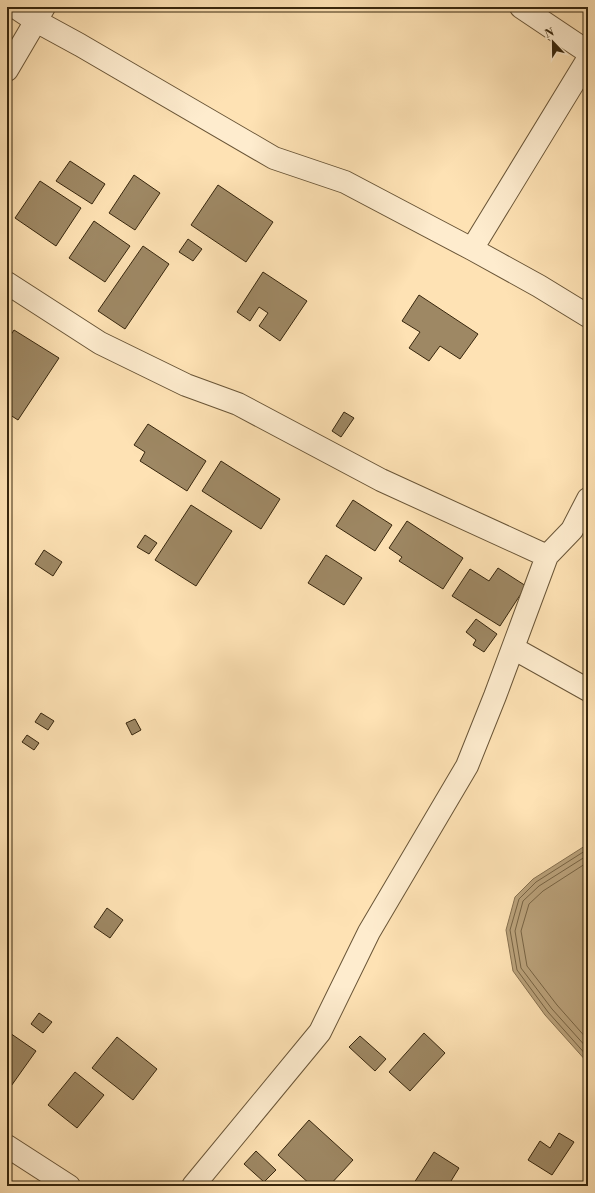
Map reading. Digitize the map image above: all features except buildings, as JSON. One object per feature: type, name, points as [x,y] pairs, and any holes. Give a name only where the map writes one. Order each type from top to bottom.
[{"type":"street","points":[[15,7],[40,14],[80,45],[274,158],[345,182],[472,249],[539,286],[588,316]]},
{"type":"street","points":[[521,7],[588,52]]},
{"type":"street","points":[[7,70],[40,14]]},
{"type":"street","points":[[472,249],[588,59]]},
{"type":"street","points":[[7,283],[100,343],[186,385],[238,404],[381,480],[547,556]]},
{"type":"street","points":[[193,1186],[320,1032],[369,932],[466,766],[495,696],[547,556],[572,530],[588,499]]},
{"type":"street","points":[[513,648],[588,690]]},
{"type":"street","points":[[7,1146],[69,1186]]},
{"type":"water","points":[[588,844],[588,1063],[545,1015],[513,971],[506,930],[515,897],[533,879]]}]
